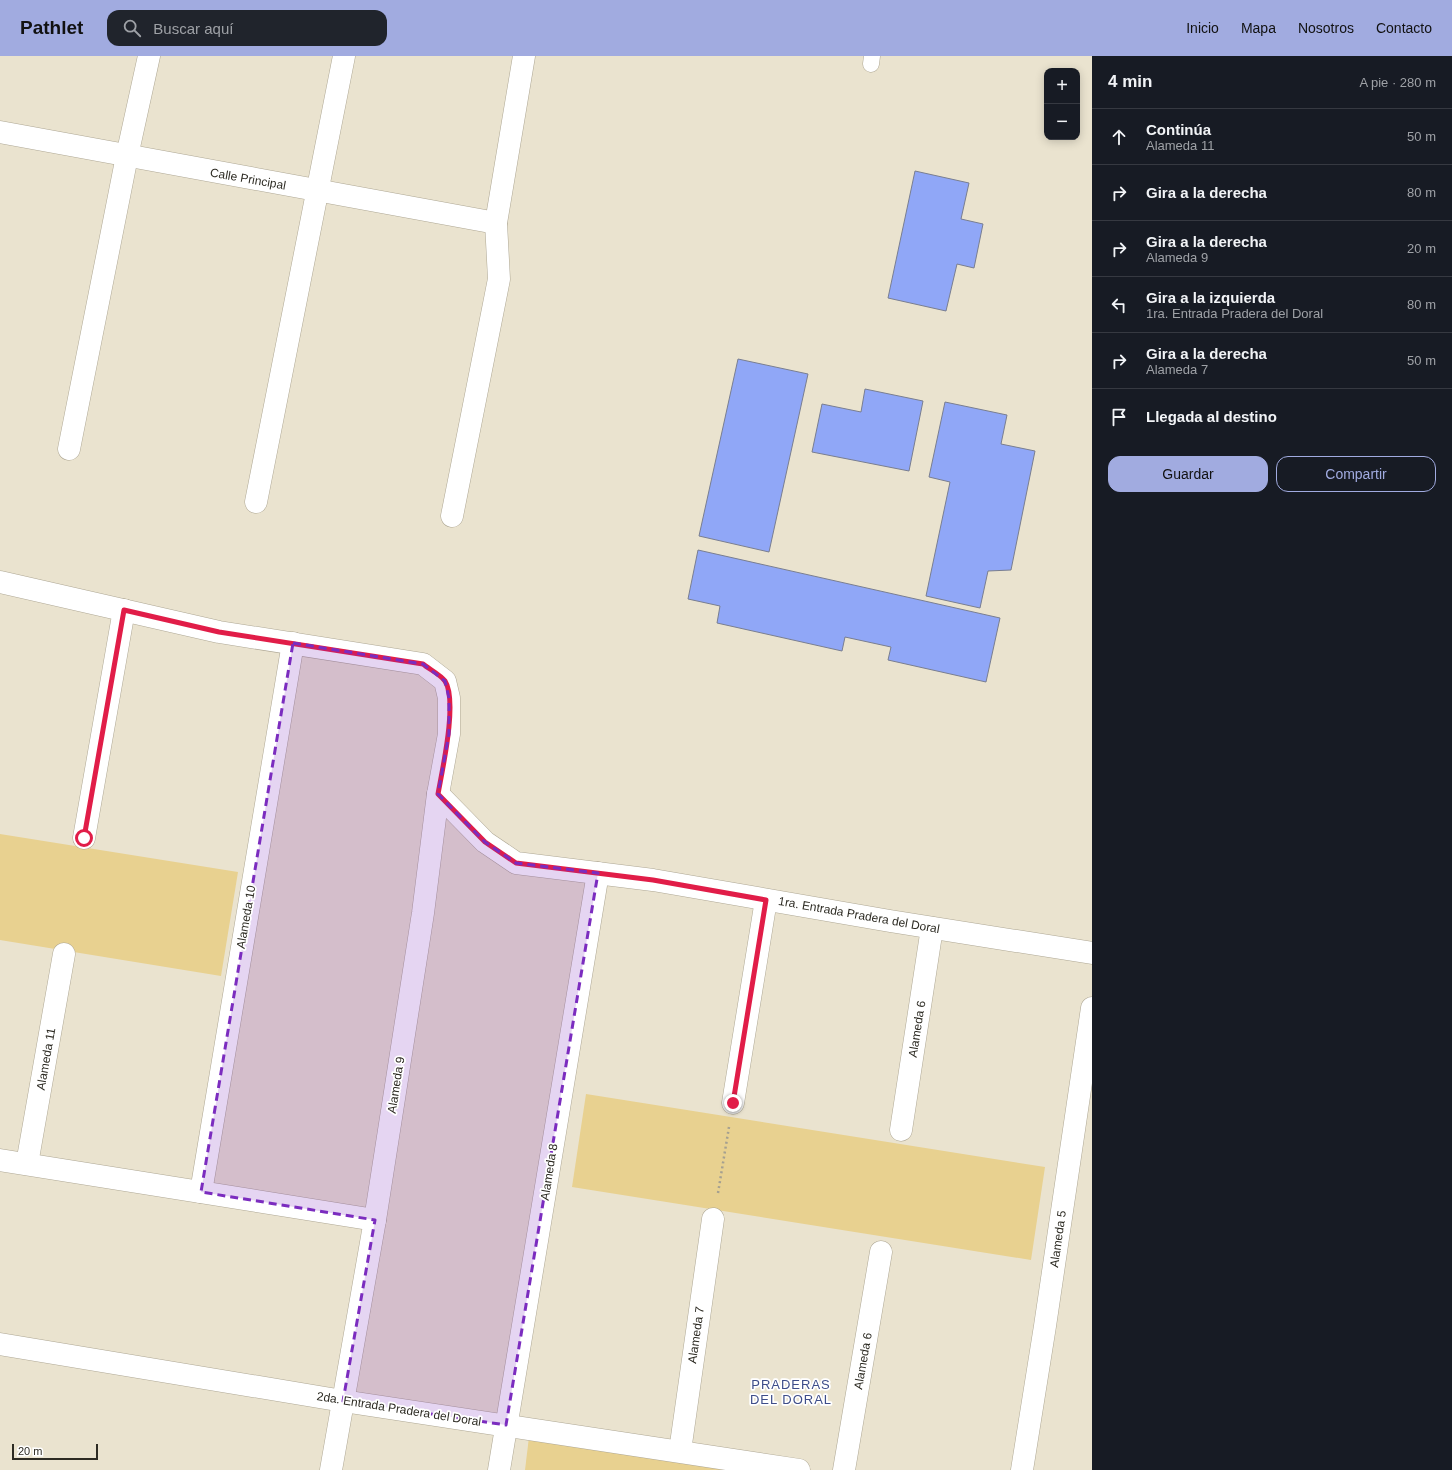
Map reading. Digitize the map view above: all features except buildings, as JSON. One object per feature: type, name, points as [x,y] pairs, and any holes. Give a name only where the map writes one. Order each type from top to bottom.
[{"type":"street","points":[[69,449],[127,156],[149,56]]},
{"type":"street","points":[[256,502],[344,56]]},
{"type":"street","points":[[452,516],[499,279],[496,223],[524,56]]},
{"type":"street","name":"Calle Principal","points":[[0,132],[316,192],[496,223]]},
{"type":"street","points":[[0,582],[219,632],[293,642]]},
{"type":"street","points":[[84,838],[124,610]]},
{"type":"street","name":"Alameda 9","points":[[293,642],[423,664],[445,682],[450,698],[449,734],[438,794],[423,913],[375,1220],[331,1470]]},
{"type":"street","name":"Alameda 10","points":[[200,1192],[293,642]]},
{"type":"street","name":"1ra. Entrada Pradera del Doral","points":[[438,794],[485,842],[516,863],[653,880],[932,928],[1092,953]]},
{"type":"street","name":"Alameda 8","points":[[499,1470],[598,873]]},
{"type":"street","points":[[733,1103],[766,900]]},
{"type":"street","name":"Alameda 6","points":[[901,1130],[932,928]]},
{"type":"street","name":"Alameda 11","points":[[27,1164],[64,954]]},
{"type":"street","name":"Alameda 5","points":[[1022,1470],[1092,1008]]},
{"type":"street","points":[[0,1160],[375,1220]]},
{"type":"street","name":"Alameda 7","points":[[680,1451],[713,1219]]},
{"type":"street","name":"Alameda 6","points":[[844,1470],[881,1252]]},
{"type":"street","name":"2da. Entrada Pradera del Doral","points":[[0,1344],[343,1401],[799,1470]]},
{"type":"path","points":[[713,1219],[733,1103]]},
{"type":"highlighted area","points":[[293,643],[423,664],[445,681],[449,698],[449,734],[438,794],[485,842],[516,863],[598,873],[506,1425],[343,1401],[375,1220],[201,1192]]},
{"type":"shaded area","points":[[0,834],[238,872],[221,976],[0,940]]},
{"type":"shaded area","points":[[586,1094],[1045,1167],[1031,1260],[572,1187]]},
{"type":"shaded area","points":[[529,1437],[755,1470],[525,1470]]},
{"type":"district","name":"PRADERAS DEL DORAL","points":[[791,1392]]},
{"type":"route","points":[[84,838],[124,610],[219,632],[293,642],[423,664],[445,682],[450,698],[449,734],[438,794],[485,842],[516,863],[653,880],[766,900],[733,1103]]}]
